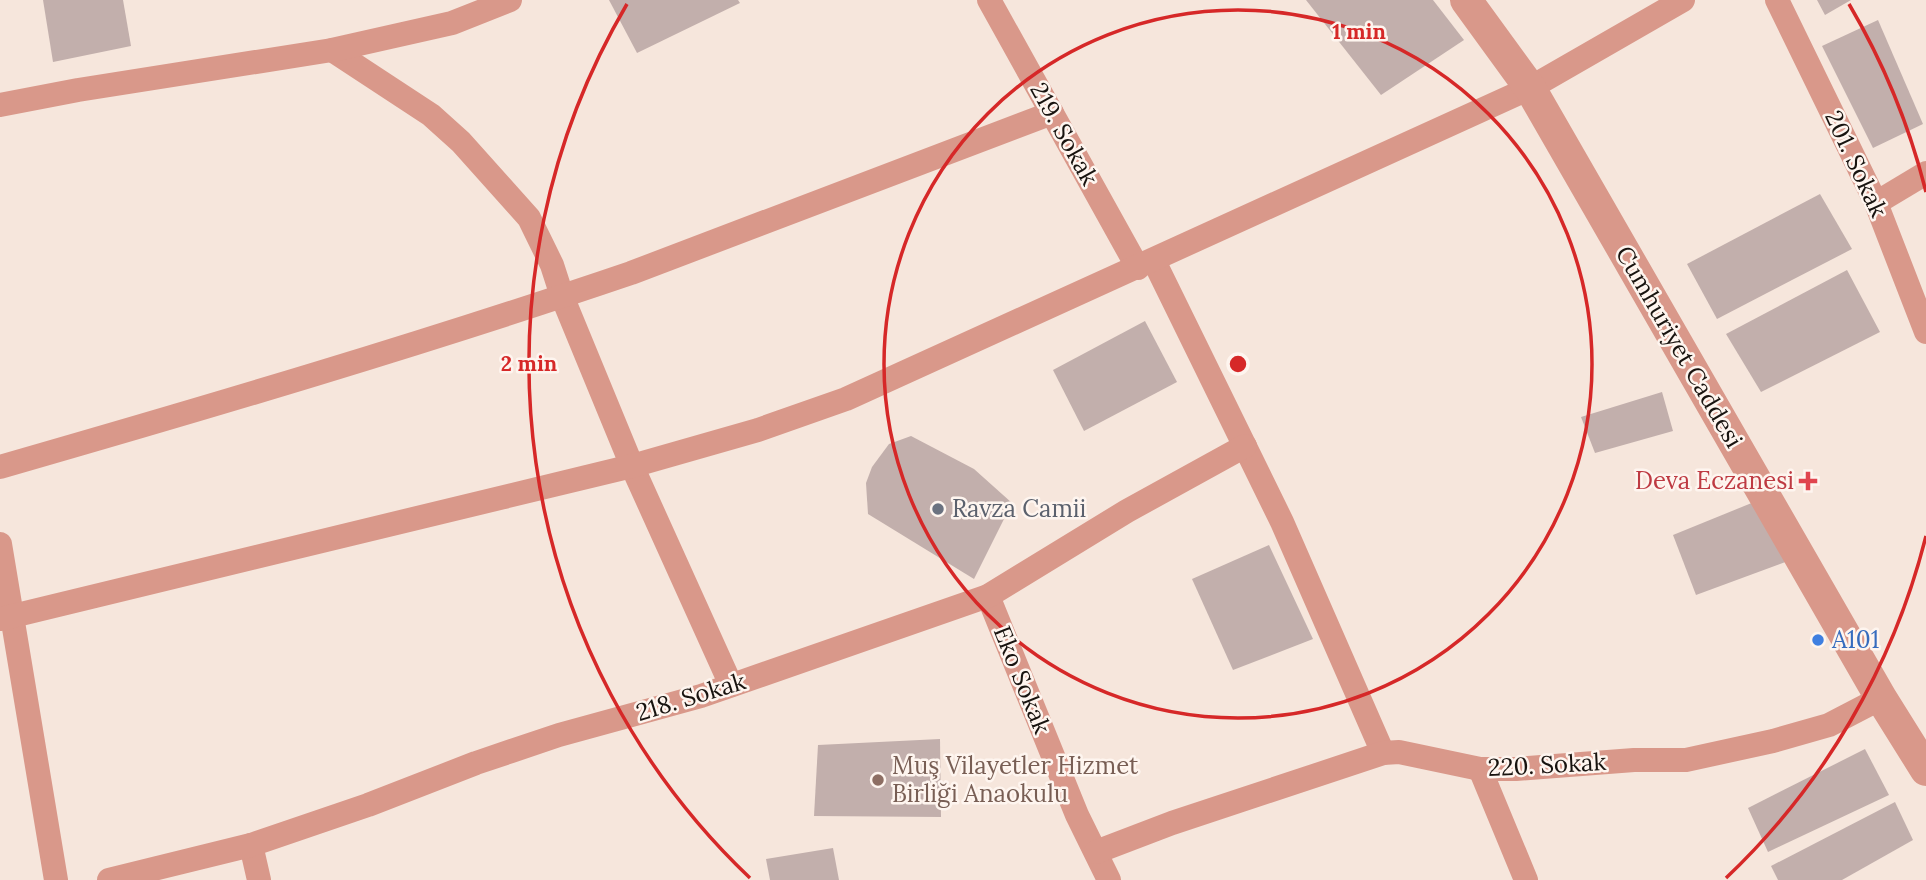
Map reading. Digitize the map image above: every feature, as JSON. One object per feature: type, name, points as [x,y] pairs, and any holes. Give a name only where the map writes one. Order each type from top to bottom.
[{"type":"street","points":[[0,106],[78,90],[331,50],[452,23],[510,0]]},
{"type":"street","name":"219. Sokak","points":[[989,0],[1052,113],[1146,264],[1245,446],[1282,522],[1382,753]]},
{"type":"street","name":"Cumhuriyet Caddesi","points":[[1466,0],[1530,88],[1881,698],[1926,770]]},
{"type":"street","points":[[6,618],[632,466],[758,430],[846,399],[1530,88],[1683,0]]},
{"type":"street","name":"201. Sokak","points":[[1777,0],[1876,203],[1926,332]]},
{"type":"street","points":[[331,50],[431,115],[470,152],[529,218],[552,265],[562,296],[632,466],[731,685]]},
{"type":"street","points":[[0,467],[281,386],[631,273],[1052,113]]},
{"type":"street","points":[[1876,203],[1926,173]]},
{"type":"street","name":"218. Sokak","points":[[109,880],[251,845],[368,805],[476,762],[731,685],[988,596],[1127,511],[1245,446]]},
{"type":"street","points":[[0,544],[6,618],[56,880]]},
{"type":"street","name":"Eko Sokak","points":[[988,596],[1077,815],[1109,880]]},
{"type":"street","name":"220. Sokak","points":[[1096,852],[1172,823],[1382,753],[1399,752],[1480,769],[1516,769],[1634,760],[1686,760],[1829,725],[1881,698]]},
{"type":"street","points":[[1480,769],[1526,880]]},
{"type":"street","points":[[251,845],[259,880]]},
{"type":"building","points":[[43,0],[123,0],[131,46],[53,62]]},
{"type":"building","points":[[609,0],[738,0],[740,3],[637,53]]},
{"type":"building","points":[[1306,0],[1433,0],[1464,40],[1381,95]]},
{"type":"building","points":[[1817,0],[1851,0],[1825,15]]},
{"type":"building","points":[[1878,20],[1923,124],[1873,148],[1822,46]]},
{"type":"building","points":[[1820,194],[1852,249],[1717,319],[1687,264]]},
{"type":"building","points":[[1847,270],[1880,332],[1761,392],[1726,334]]},
{"type":"building","points":[[1145,321],[1177,382],[1084,431],[1053,370]]},
{"type":"building","points":[[1662,392],[1673,431],[1595,453],[1581,417]]},
{"type":"building","name":"Ravza Camii","points":[[911,436],[974,469],[1012,503],[974,579],[868,514],[866,483],[872,467],[889,444]]},
{"type":"building","points":[[1759,500],[1788,561],[1696,595],[1673,535]]},
{"type":"building","points":[[1269,545],[1313,639],[1233,670],[1192,579]]},
{"type":"building","name":"Muş Vilayetler Hizmet Birliği Anaokulu","points":[[940,739],[941,817],[814,816],[818,745]]},
{"type":"building","points":[[1865,749],[1889,795],[1768,852],[1748,808]]},
{"type":"building","points":[[1895,802],[1913,840],[1842,880],[1778,880],[1771,866]]},
{"type":"building","points":[[833,848],[839,880],[770,880],[766,859]]},
{"type":"place","name":"Deva Eczanesi","points":[[1808,481]]},
{"type":"place","name":"Ravza Camii","points":[[938,509]]},
{"type":"place","name":"A101","points":[[1818,640]]},
{"type":"place","name":"Muş Vilayetler Hizmet Birliği Anaokulu","points":[[878,780]]}]
